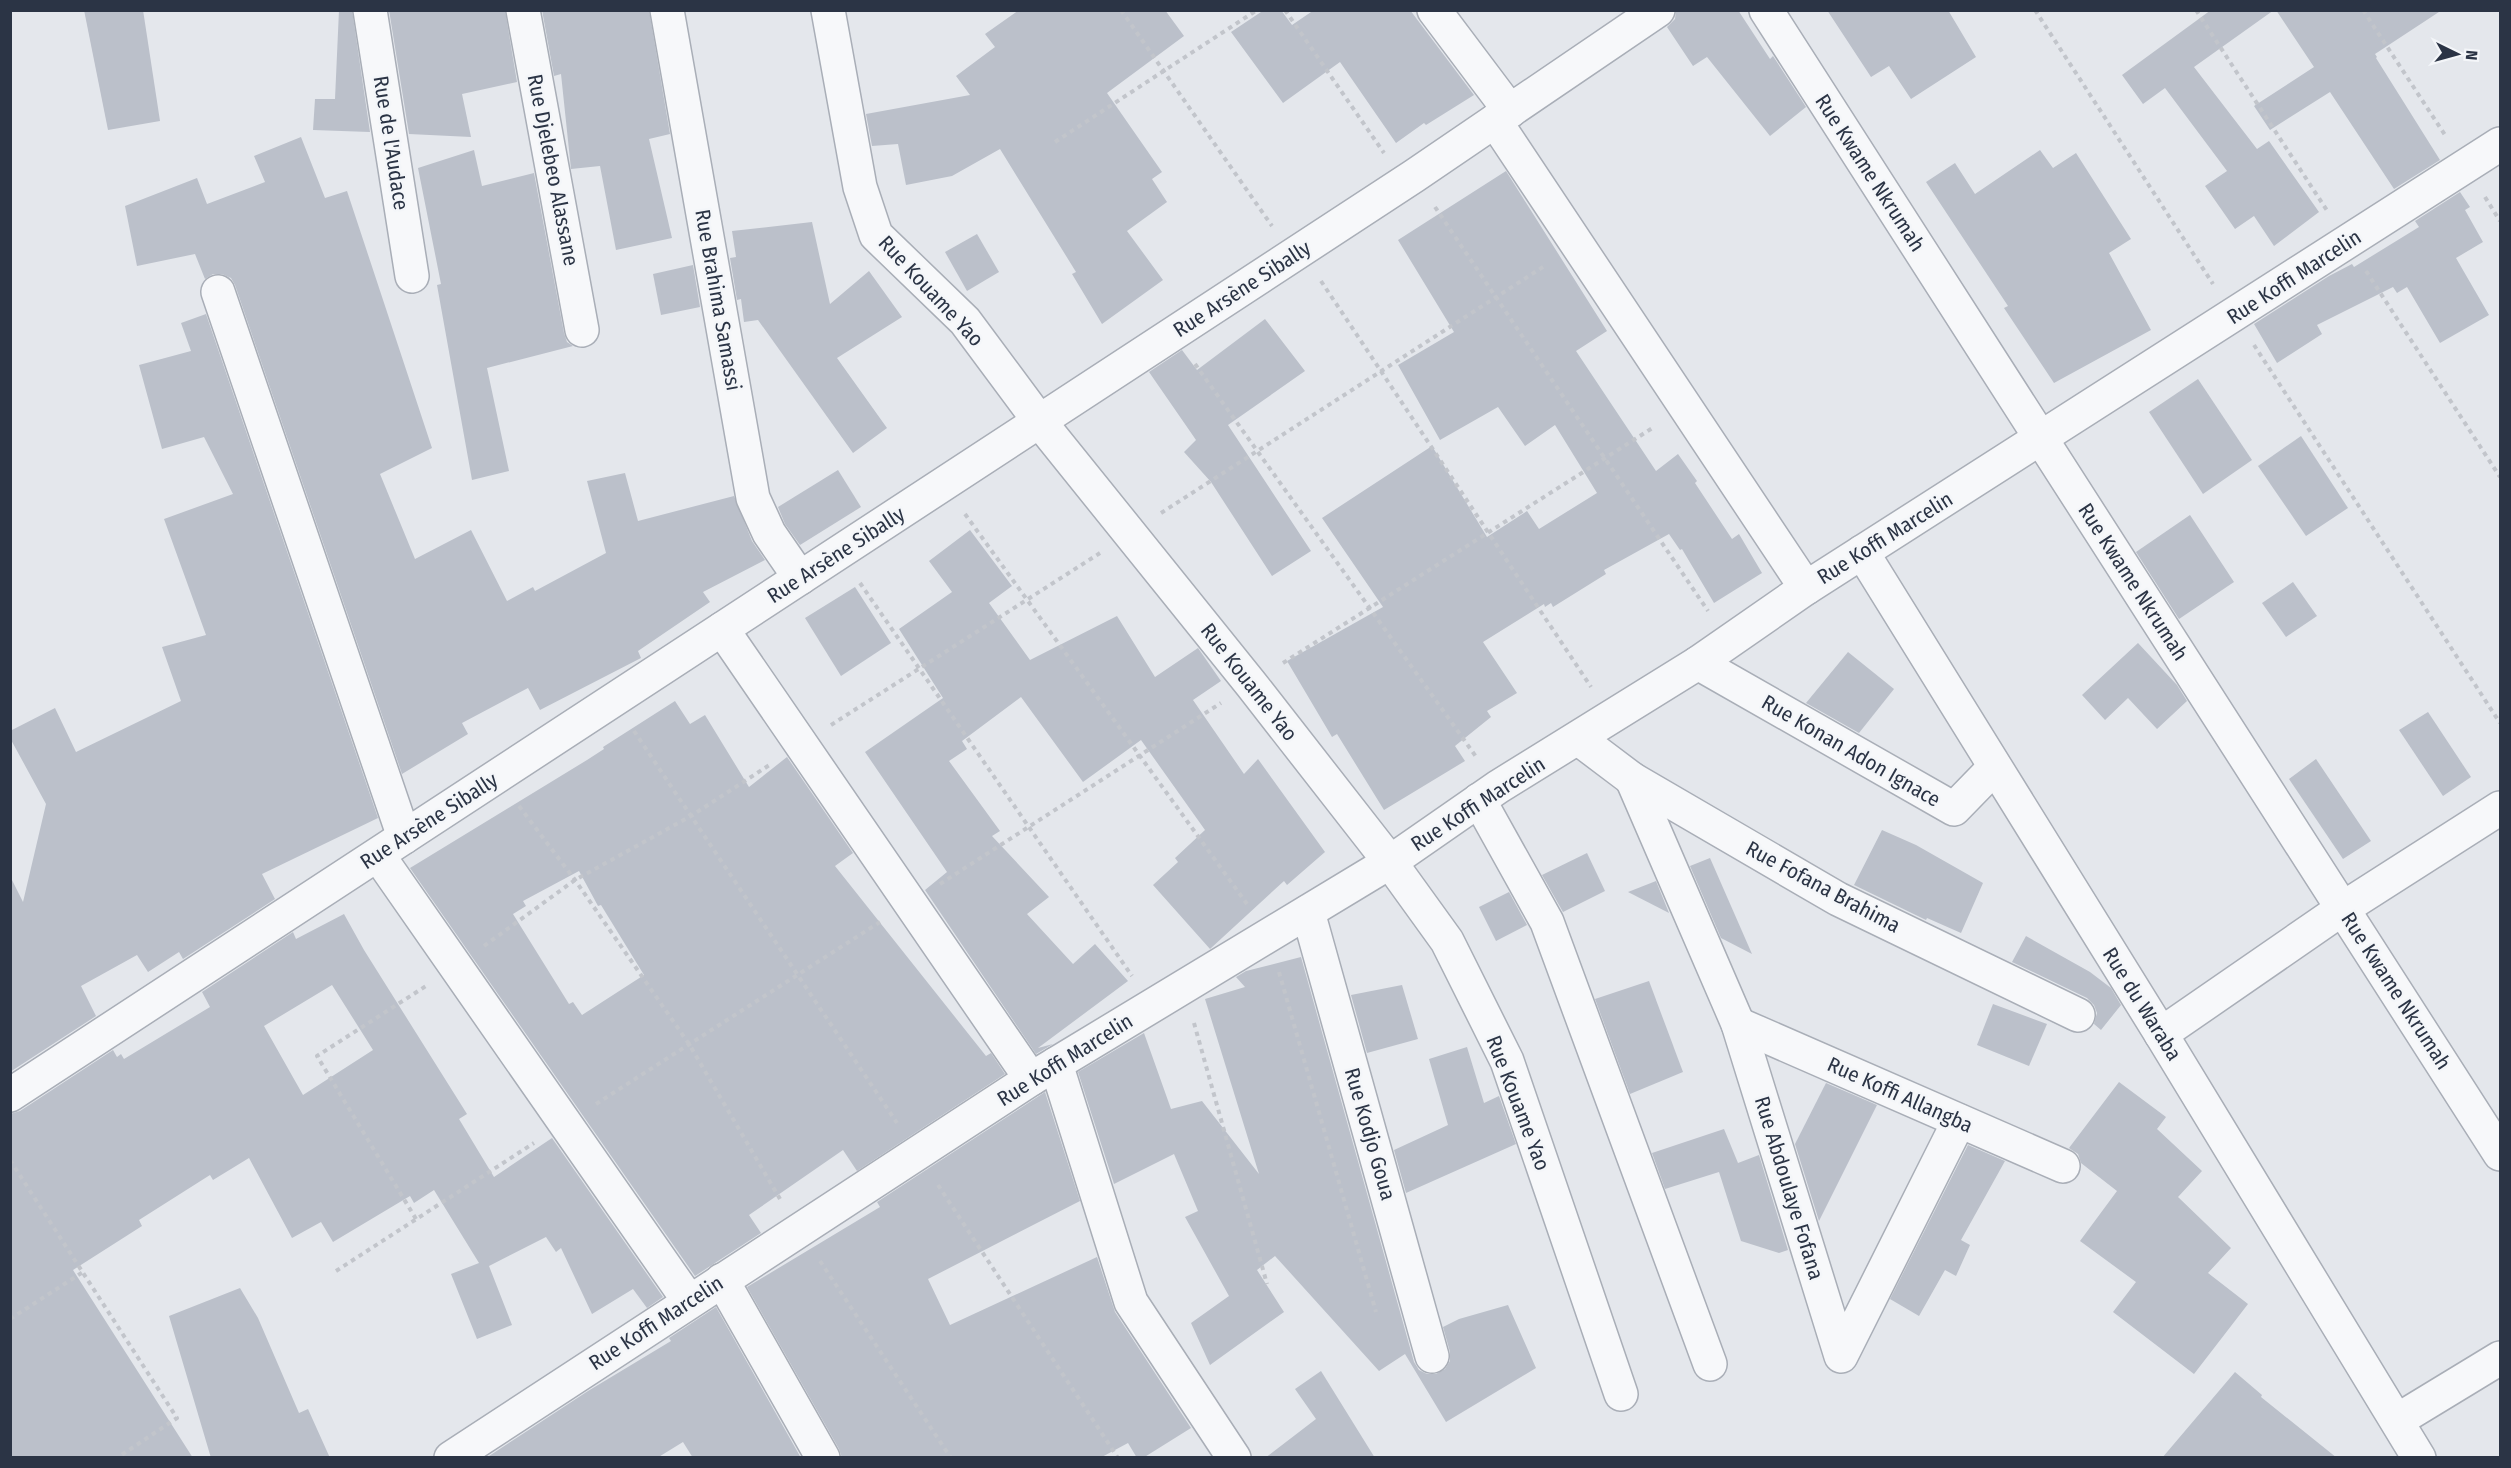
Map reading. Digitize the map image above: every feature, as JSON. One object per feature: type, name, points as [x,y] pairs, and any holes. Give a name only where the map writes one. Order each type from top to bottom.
[{"type":"street","name":"Rue de l'Audace","points":[[370,10],[412,276]]},
{"type":"street","name":"Rue Djelebeo Alassane","points":[[523,10],[582,330]]},
{"type":"street","name":"Rue Brahima Samassi","points":[[667,10],[753,498],[769,533],[800,578]]},
{"type":"street","name":"Rue Kouame Yao","points":[[828,10],[860,187],[876,235],[965,321],[1040,422],[1251,684],[1390,862],[1447,941],[1507,1061],[1621,1394]]},
{"type":"street","points":[[1434,10],[1503,116],[1577,245],[1806,588]]},
{"type":"street","name":"Rue Arsène Sibally","points":[[10,1095],[1409,180],[1658,10]]},
{"type":"street","name":"Rue Kwame Nkrumah","points":[[1766,10],[2500,1154]]},
{"type":"street","name":"Rue Koffi Marcelin","points":[[451,1458],[689,1300],[1043,1071],[1390,862],[1489,794],[1698,663],[1806,588],[2500,144]]},
{"type":"street","points":[[218,292],[391,846],[456,966],[689,1300]]},
{"type":"street","name":"Rue du Waraba","points":[[1862,552],[2161,1034],[2398,1420],[2419,1458]]},
{"type":"street","points":[[722,629],[910,903],[1043,1071],[1131,1302],[1234,1458]]},
{"type":"street","name":"Rue Konan Adon Ignace","points":[[1698,663],[1954,810],[1994,768]]},
{"type":"street","name":"Rue Fofana Brahima","points":[[1579,739],[1632,779],[1838,899],[2078,1015]]},
{"type":"street","name":"Rue Abdoulaye Fofana","points":[[1632,779],[1738,1024],[1841,1356],[1959,1121]]},
{"type":"street","points":[[1489,794],[1546,922],[1710,1364]]},
{"type":"street","points":[[2161,1034],[2342,909],[2500,808]]},
{"type":"street","name":"Rue Kodjo Goua","points":[[1308,912],[1432,1356]]},
{"type":"street","name":"Rue Koffi Allangba","points":[[1738,1024],[2063,1166]]},
{"type":"street","points":[[722,1280],[823,1458]]},
{"type":"street","points":[[2398,1420],[2500,1358]]},
{"type":"path","points":[[1121,10],[1381,372],[1612,717]]},
{"type":"path","points":[[1055,142],[1257,10]]},
{"type":"path","points":[[1285,10],[1496,298],[1729,640]]},
{"type":"path","points":[[2035,10],[2500,723]]},
{"type":"path","points":[[2363,10],[2500,221]]},
{"type":"path","points":[[416,1219],[317,1056],[456,966],[575,880],[691,816],[1577,245]]},
{"type":"path","points":[[1174,334],[1368,608],[1489,794]]},
{"type":"path","points":[[336,1271],[1368,608],[1685,408]]},
{"type":"path","points":[[943,485],[1269,934],[1376,1312]]},
{"type":"path","points":[[839,553],[1030,826],[1152,1006]]},
{"type":"path","points":[[613,701],[918,1153],[1118,1458]]},
{"type":"path","points":[[497,777],[575,880],[688,1044],[799,1230],[951,1458]]},
{"type":"path","points":[[1184,987],[1267,1284]]},
{"type":"path","points":[[10,1160],[177,1418],[117,1458]]},
{"type":"path","points":[[10,1319],[83,1272]]},
{"type":"building","points":[[84,10],[143,10],[160,121],[108,130]]},
{"type":"building","points":[[339,10],[352,10],[370,132],[313,130],[315,99],[335,99]]},
{"type":"building","points":[[389,10],[505,10],[517,82],[462,94],[471,137],[409,134]]},
{"type":"building","points":[[542,10],[649,10],[670,134],[649,139],[672,238],[616,250],[600,166],[571,169],[561,74],[554,76]]},
{"type":"building","points":[[1019,10],[1165,10],[1184,36],[1107,93],[1162,172],[1152,179],[1167,202],[1127,231],[1163,280],[1102,324],[1072,274],[1076,272],[1000,149],[952,176],[906,185],[898,144],[872,146],[866,114],[970,95],[956,76],[995,47],[985,34]]},
{"type":"building","points":[[1264,10],[1281,10],[1292,25],[1314,10],[1410,10],[1474,95],[1426,125],[1424,123],[1396,143],[1340,62],[1283,103],[1231,32]]},
{"type":"building","points":[[1676,10],[1738,10],[1770,59],[1773,56],[1806,107],[1770,136],[1707,57],[1693,66],[1667,27],[1675,19]]},
{"type":"building","points":[[1827,10],[1948,10],[1976,57],[1911,99],[1889,66],[1871,77]]},
{"type":"building","points":[[2211,10],[2274,10],[2194,67],[2257,149],[2269,141],[2319,212],[2274,246],[2254,216],[2235,229],[2205,186],[2227,171],[2165,88],[2143,104],[2122,75]]},
{"type":"building","points":[[2276,10],[2442,10],[2375,54],[2440,160],[2394,189],[2330,92],[2270,130],[2254,106],[2314,67]]},
{"type":"building","points":[[301,137],[325,198],[347,191],[432,448],[380,474],[415,559],[471,530],[507,601],[533,587],[535,591],[606,553],[587,481],[625,473],[638,521],[734,496],[752,541],[765,560],[703,592],[710,602],[638,651],[641,658],[540,710],[528,688],[462,723],[468,734],[402,774],[235,285],[231,278],[222,274],[213,274],[205,279],[195,254],[137,266],[125,206],[197,178],[207,204],[265,182],[254,156]]},
{"type":"building","points":[[474,150],[482,186],[534,173],[564,333],[567,342],[573,346],[487,368],[509,471],[472,480],[437,285],[441,284],[418,168]]},
{"type":"building","points":[[2040,150],[2053,168],[2076,153],[2131,239],[2109,253],[2151,330],[2054,383],[2004,308],[2008,306],[1926,182],[1955,163],[1975,194]]},
{"type":"building","points":[[1506,171],[1607,331],[1576,351],[1656,471],[1678,454],[1732,539],[1739,534],[1762,573],[1714,603],[1682,549],[1680,550],[1669,534],[1604,570],[1606,574],[1553,607],[1551,603],[1545,607],[1544,604],[1483,642],[1517,693],[1487,711],[1491,717],[1455,746],[1465,761],[1384,810],[1337,734],[1332,737],[1287,661],[1383,607],[1322,518],[1432,446],[1487,537],[1527,511],[1539,529],[1597,493],[1555,425],[1525,446],[1498,407],[1440,440],[1398,365],[1454,332],[1398,240]]},
{"type":"building","points":[[2460,192],[2470,207],[2465,210],[2483,242],[2456,258],[2489,315],[2440,343],[2407,287],[2397,293],[2393,287],[2317,325],[2322,334],[2277,363],[2254,324],[2329,276],[2352,264],[2354,267],[2419,227],[2415,221]]},
{"type":"building","points":[[812,222],[830,304],[869,271],[902,317],[837,358],[887,428],[853,453],[758,320],[744,322],[741,299],[737,300],[730,258],[736,257],[732,231]]},
{"type":"building","points":[[977,234],[999,272],[967,291],[945,252]]},
{"type":"building","points":[[693,265],[700,307],[661,315],[653,274]]},
{"type":"building","points":[[206,314],[378,818],[262,874],[275,899],[183,959],[179,952],[148,972],[137,955],[81,986],[96,1016],[10,1072],[10,876],[23,902],[46,804],[10,738],[10,731],[55,708],[76,752],[181,701],[162,647],[206,635],[164,519],[233,494],[204,437],[162,449],[139,365],[191,351],[181,323]]},
{"type":"building","points":[[1265,319],[1305,371],[1228,425],[1311,551],[1272,576],[1211,482],[1184,452],[1196,440],[1149,372],[1182,350],[1197,370]]},
{"type":"building","points":[[2198,379],[2252,460],[2203,494],[2149,412]]},
{"type":"building","points":[[2301,436],[2348,508],[2306,536],[2258,466]]},
{"type":"building","points":[[838,470],[861,507],[800,545],[785,524],[778,507]]},
{"type":"building","points":[[2190,515],[2234,582],[2179,619],[2136,552]]},
{"type":"building","points":[[970,530],[1012,586],[989,603],[1030,660],[1117,616],[1155,677],[1198,648],[1221,681],[1193,700],[1244,774],[1258,759],[1325,852],[1287,885],[1284,881],[1210,949],[1153,885],[1178,862],[1175,858],[1205,830],[1141,740],[1083,782],[1021,697],[962,741],[967,749],[949,761],[1000,831],[992,836],[1049,897],[1027,914],[1073,964],[1095,944],[1128,981],[1038,1048],[1053,1044],[1036,1054],[925,890],[947,872],[865,752],[943,698],[899,629],[952,592],[929,561]]},
{"type":"building","points":[[2293,582],[2317,616],[2286,637],[2262,603]]},
{"type":"building","points":[[855,587],[891,643],[841,676],[805,618]]},
{"type":"building","points":[[2138,643],[2177,685],[2187,701],[2157,729],[2128,698],[2105,720],[2082,695]]},
{"type":"building","points":[[1848,652],[1894,689],[1859,733],[1806,703]]},
{"type":"building","points":[[675,701],[690,724],[705,715],[749,787],[787,757],[853,853],[835,866],[986,1056],[991,1053],[1005,1074],[857,1171],[843,1150],[749,1215],[761,1233],[695,1276],[410,868],[587,760],[604,749],[603,747]],"holes":[[[579,871],[598,906],[601,905],[644,975],[582,1015],[573,1002],[569,1004],[513,914],[526,906],[523,901]]]},
{"type":"building","points":[[2428,712],[2471,777],[2443,796],[2399,730]]},
{"type":"building","points":[[2316,759],[2371,841],[2343,859],[2289,779]]},
{"type":"building","points":[[1882,830],[1916,845],[1983,883],[1961,933],[1927,918],[1926,920],[1854,885]]},
{"type":"building","points":[[1587,853],[1605,891],[1563,912],[1542,875]]},
{"type":"building","points":[[1710,858],[1752,954],[1721,938],[1690,866]]},
{"type":"building","points":[[1656,881],[1669,913],[1628,892]]},
{"type":"building","points":[[1509,892],[1527,925],[1496,941],[1479,907]]},
{"type":"building","points":[[344,914],[364,950],[467,1114],[459,1119],[494,1177],[552,1138],[663,1297],[647,1308],[633,1289],[592,1314],[561,1248],[556,1252],[546,1237],[489,1266],[512,1325],[477,1339],[451,1274],[479,1263],[434,1190],[414,1203],[410,1196],[333,1242],[321,1222],[292,1238],[249,1158],[213,1180],[210,1175],[139,1220],[142,1226],[73,1270],[193,1458],[10,1458],[10,1114],[20,1111],[113,1050],[117,1057],[121,1054],[124,1059],[210,1007],[202,992],[293,932],[296,939]],"holes":[[[332,985],[373,1050],[303,1095],[264,1026]]]},
{"type":"building","points":[[2026,936],[2090,972],[2111,988],[2121,1005],[2101,1030],[2094,1024],[2097,1013],[2094,1005],[2087,998],[2012,962]]},
{"type":"building","points":[[1301,957],[1414,1362],[1419,1370],[1427,1374],[1436,1374],[1445,1369],[1450,1361],[1450,1352],[1443,1327],[1459,1319],[1508,1305],[1536,1368],[1446,1422],[1405,1354],[1379,1371],[1275,1256],[1257,1270],[1284,1312],[1210,1365],[1191,1323],[1229,1296],[1185,1217],[1198,1211],[1174,1154],[1114,1184],[1078,1072],[1144,1033],[1171,1109],[1202,1101],[1259,1174],[1205,999],[1245,987],[1236,977],[1246,971]]},
{"type":"building","points":[[1649,981],[1683,1072],[1630,1094],[1595,999]]},
{"type":"building","points":[[1402,985],[1418,1039],[1367,1053],[1351,995]]},
{"type":"building","points":[[1993,1004],[2047,1024],[2029,1066],[1977,1045]]},
{"type":"building","points":[[1467,1047],[1484,1103],[1499,1096],[1516,1144],[1406,1193],[1394,1150],[1448,1125],[1429,1059]]},
{"type":"building","points":[[2119,1082],[2166,1117],[2157,1129],[2202,1171],[2178,1197],[2231,1248],[2208,1273],[2248,1304],[2194,1374],[2113,1312],[2136,1282],[2080,1241],[2117,1191],[2081,1163],[2078,1154],[2069,1148]]},
{"type":"building","points":[[1826,1083],[1877,1105],[1819,1221],[1795,1144]]},
{"type":"building","points":[[1045,1092],[1080,1201],[928,1279],[950,1325],[1097,1257],[1115,1312],[1191,1428],[1143,1458],[1137,1458],[1128,1443],[1100,1458],[842,1458],[747,1287],[880,1207],[877,1202]]},
{"type":"building","points":[[1724,1129],[1738,1163],[1759,1155],[1788,1250],[1779,1253],[1741,1241],[1719,1172],[1665,1189],[1652,1153]]},
{"type":"building","points":[[1968,1145],[2005,1161],[1961,1240],[1970,1245],[1956,1276],[1945,1270],[1919,1316],[1890,1299]]},
{"type":"building","points":[[240,1288],[258,1318],[299,1413],[308,1409],[330,1458],[211,1458],[169,1316]]},
{"type":"building","points":[[716,1307],[801,1458],[693,1458],[683,1442],[657,1458],[486,1458],[588,1391],[671,1341],[669,1338]]},
{"type":"building","points":[[1321,1371],[1375,1458],[1265,1458],[1316,1419],[1295,1389]]},
{"type":"building","points":[[2235,1372],[2262,1395],[2261,1397],[2337,1458],[2162,1458]]}]
